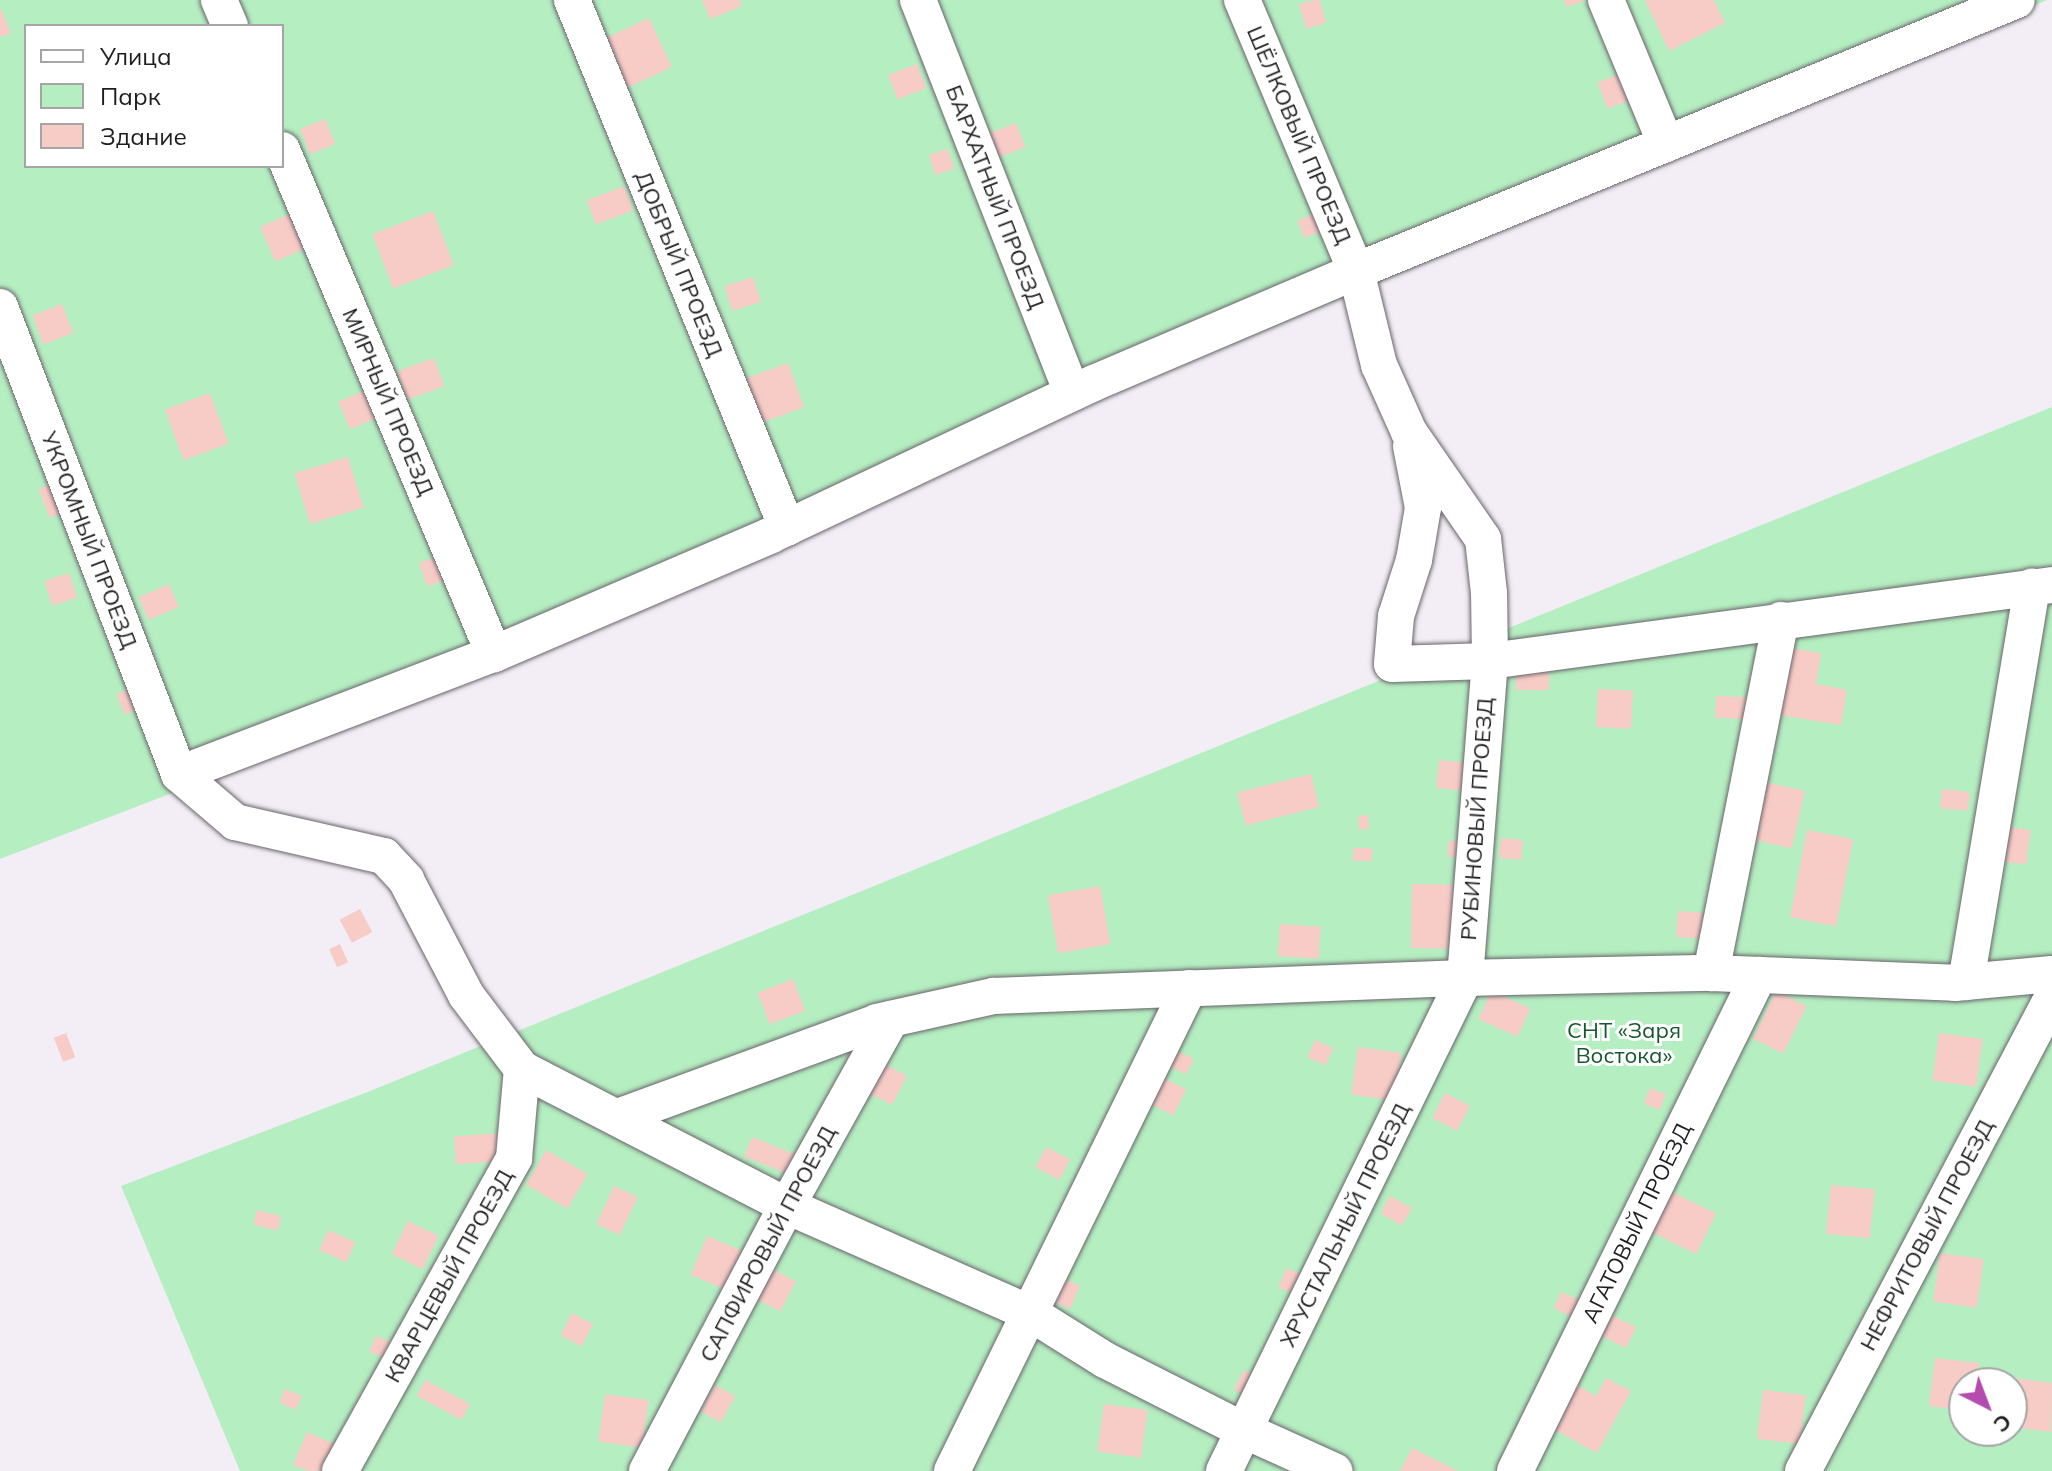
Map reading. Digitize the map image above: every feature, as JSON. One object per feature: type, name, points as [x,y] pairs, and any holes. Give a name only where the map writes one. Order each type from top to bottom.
[{"type":"street","points":[[219,0],[229,24]]},
{"type":"street","name":"ДОБРЫЙ ПРОЕЗД","points":[[572,0],[787,528]]},
{"type":"street","name":"БАРХАТНЫЙ ПРОЕЗД","points":[[918,0],[1072,393]]},
{"type":"street","name":"ШЁЛКОВЫЙ ПРОЕЗД","points":[[1242,0],[1356,271],[1379,365],[1409,432]]},
{"type":"street","points":[[1606,0],[1666,144]]},
{"type":"street","points":[[1334,1471],[1245,1431],[1105,1360],[1030,1313],[787,1206],[522,1069],[466,995],[406,880],[384,856],[235,822],[179,774],[494,654],[787,528],[1072,393],[1356,271],[1666,144],[1950,12],[2017,0]]},
{"type":"street","name":"МИРНЫЙ ПРОЕЗД","points":[[284,155],[494,654]]},
{"type":"street","name":"УКРОМНЫЙ ПРОЕЗД","points":[[0,307],[179,774]]},
{"type":"street","points":[[1409,432],[1423,508],[1414,560],[1396,616],[1392,664],[1490,661],[2042,586],[1966,982]]},
{"type":"street","name":"РУБИНОВЫЙ ПРОЕЗД","points":[[1409,432],[1483,539],[1489,593],[1490,661],[1465,978]]},
{"type":"street","points":[[1711,973],[1781,620]]},
{"type":"street","points":[[618,1117],[891,1019],[993,996],[1465,978],[1711,973],[1966,982],[2052,974]]},
{"type":"street","name":"АГАТОВЫЙ ПРОЕЗД","points":[[1515,1471],[1759,975]]},
{"type":"street","name":"ХРУСТАЛЬНЫЙ ПРОЕЗД","points":[[1224,1471],[1465,978]]},
{"type":"street","points":[[952,1471],[1189,988]]},
{"type":"street","name":"НЕФРИТОВЫЙ ПРОЕЗД","points":[[1803,1471],[2052,998]]},
{"type":"street","name":"САПФИРОВЫЙ ПРОЕЗД","points":[[647,1471],[787,1206],[891,1019]]},
{"type":"street","name":"КВАРЦЕВЫЙ ПРОЕЗД","points":[[340,1471],[514,1158],[522,1069]]},
{"type":"green space","points":[[0,0],[2047,0],[167,795],[0,859]]},
{"type":"green space","name":"СНТ «Заря Востока»","points":[[2052,407],[2052,1471],[240,1471],[121,1186],[370,1091]]},
{"type":"building","points":[[702,0],[739,0],[742,6],[710,19]]},
{"type":"building","points":[[1320,0],[1326,23],[1306,29],[1299,4]]},
{"type":"building","points":[[1564,0],[1584,0],[1584,1],[1566,7]]},
{"type":"building","points":[[1645,0],[1714,0],[1725,23],[1669,51]]},
{"type":"building","points":[[0,7],[11,33],[0,37]]},
{"type":"building","points":[[649,18],[672,67],[627,88],[605,39]]},
{"type":"building","points":[[917,64],[926,88],[897,99],[888,75]]},
{"type":"building","points":[[1630,70],[1640,96],[1607,109],[1597,83]]},
{"type":"building","points":[[325,119],[335,144],[310,154],[300,129]]},
{"type":"building","points":[[1016,123],[1025,147],[990,161],[981,137]]},
{"type":"building","points":[[948,149],[954,169],[935,175],[929,155]]},
{"type":"building","points":[[624,186],[633,210],[596,225],[587,200]]},
{"type":"building","points":[[297,211],[312,246],[275,262],[260,227]]},
{"type":"building","points":[[433,211],[454,265],[393,288],[372,234]]},
{"type":"building","points":[[1319,212],[1326,230],[1304,238],[1298,220]]},
{"type":"building","points":[[753,277],[761,302],[733,311],[724,286]]},
{"type":"building","points":[[62,304],[73,333],[43,344],[32,315]]},
{"type":"building","points":[[434,358],[444,386],[408,400],[397,371]]},
{"type":"building","points":[[788,363],[804,407],[762,423],[746,378]]},
{"type":"building","points":[[366,390],[378,418],[350,429],[338,402]]},
{"type":"building","points":[[210,393],[228,444],[183,460],[165,409]]},
{"type":"building","points":[[348,457],[363,508],[310,524],[294,473]]},
{"type":"building","points":[[59,481],[70,510],[50,518],[38,489]]},
{"type":"building","points":[[442,555],[450,579],[427,586],[419,562]]},
{"type":"building","points":[[69,573],[77,598],[52,606],[44,581]]},
{"type":"building","points":[[169,584],[179,607],[148,620],[139,597]]},
{"type":"building","points":[[1785,647],[1821,653],[1816,684],[1847,690],[1841,725],[1774,714]]},
{"type":"building","points":[[1516,667],[1549,667],[1549,690],[1516,690]]},
{"type":"building","points":[[137,686],[145,707],[124,714],[116,694]]},
{"type":"building","points":[[1598,689],[1633,691],[1631,729],[1596,727]]},
{"type":"building","points":[[1716,696],[1747,697],[1746,719],[1715,718]]},
{"type":"building","points":[[1439,760],[1476,764],[1473,792],[1436,788]]},
{"type":"building","points":[[1311,774],[1319,807],[1245,825],[1237,792]]},
{"type":"building","points":[[1762,781],[1805,791],[1792,848],[1749,838]]},
{"type":"building","points":[[1942,789],[1970,792],[1968,811],[1940,808]]},
{"type":"building","points":[[1368,815],[1369,829],[1359,830],[1358,816]]},
{"type":"building","points":[[2003,826],[2031,830],[2026,865],[1998,861]]},
{"type":"building","points":[[1807,830],[1853,839],[1836,926],[1790,917]]},
{"type":"building","points":[[1501,838],[1523,840],[1521,860],[1499,858]]},
{"type":"building","points":[[1448,841],[1467,841],[1467,857],[1448,857]]},
{"type":"building","points":[[1353,848],[1372,848],[1372,861],[1353,861]]},
{"type":"building","points":[[1412,884],[1455,885],[1454,949],[1411,948]]},
{"type":"building","points":[[1100,886],[1110,944],[1058,953],[1048,895]]},
{"type":"building","points":[[360,909],[372,932],[352,943],[340,920]]},
{"type":"building","points":[[1678,911],[1709,913],[1707,939],[1676,937]]},
{"type":"building","points":[[1280,924],[1321,927],[1319,959],[1278,956]]},
{"type":"building","points":[[340,944],[348,962],[337,967],[329,949]]},
{"type":"building","points":[[793,979],[805,1011],[770,1024],[758,993]]},
{"type":"building","points":[[1491,991],[1530,1008],[1518,1037],[1478,1019]]},
{"type":"building","points":[[1776,991],[1807,1006],[1783,1054],[1753,1039]]},
{"type":"building","points":[[66,1033],[75,1057],[63,1062],[54,1038]]},
{"type":"building","points":[[1939,1033],[1983,1039],[1976,1087],[1932,1081]]},
{"type":"building","points":[[1315,1040],[1333,1048],[1326,1065],[1307,1057]]},
{"type":"building","points":[[1358,1047],[1402,1053],[1395,1101],[1351,1095]]},
{"type":"building","points":[[1176,1050],[1194,1059],[1186,1074],[1168,1065]]},
{"type":"building","points":[[882,1063],[907,1076],[892,1105],[867,1092]]},
{"type":"building","points":[[1161,1077],[1186,1089],[1173,1115],[1148,1103]]},
{"type":"building","points":[[1650,1088],[1666,1094],[1660,1110],[1644,1104]]},
{"type":"building","points":[[1445,1093],[1470,1106],[1457,1131],[1432,1118]]},
{"type":"building","points":[[503,1133],[505,1161],[456,1164],[454,1136]]},
{"type":"building","points":[[752,1137],[801,1157],[793,1176],[744,1156]]},
{"type":"building","points":[[1046,1147],[1070,1159],[1060,1180],[1036,1167]]},
{"type":"building","points":[[546,1150],[588,1174],[568,1209],[526,1185]]},
{"type":"building","points":[[1831,1185],[1875,1190],[1870,1238],[1826,1234]]},
{"type":"building","points":[[614,1186],[638,1197],[620,1235],[596,1224]]},
{"type":"building","points":[[1672,1192],[1716,1213],[1696,1254],[1652,1232]]},
{"type":"building","points":[[1390,1196],[1412,1208],[1402,1226],[1380,1213]]},
{"type":"building","points":[[257,1210],[281,1216],[278,1231],[253,1225]]},
{"type":"building","points":[[408,1221],[439,1236],[422,1269],[392,1254]]},
{"type":"building","points":[[328,1230],[355,1242],[346,1262],[319,1250]]},
{"type":"building","points":[[707,1236],[749,1254],[733,1293],[691,1275]]},
{"type":"building","points":[[1940,1253],[1984,1259],[1977,1308],[1933,1302]]},
{"type":"building","points":[[770,1268],[796,1281],[780,1311],[755,1298]]},
{"type":"building","points":[[1287,1268],[1311,1279],[1302,1298],[1278,1287]]},
{"type":"building","points":[[1057,1276],[1080,1286],[1070,1309],[1047,1299]]},
{"type":"building","points":[[1561,1292],[1581,1301],[1574,1317],[1554,1308]]},
{"type":"building","points":[[572,1313],[593,1324],[581,1346],[560,1335]]},
{"type":"building","points":[[1611,1315],[1636,1327],[1626,1348],[1601,1336]]},
{"type":"building","points":[[376,1336],[397,1345],[391,1361],[369,1352]]},
{"type":"building","points":[[1935,1358],[1979,1363],[1979,1367],[1948,1367],[1948,1408],[1929,1406]]},
{"type":"building","points":[[1244,1370],[1261,1379],[1250,1398],[1234,1389]]},
{"type":"building","points":[[1606,1378],[1631,1391],[1597,1453],[1553,1429],[1577,1385],[1596,1396]]},
{"type":"building","points":[[425,1380],[470,1404],[462,1420],[417,1396]]},
{"type":"building","points":[[2028,1380],[2052,1383],[2051,1432],[2028,1429]]},
{"type":"building","points":[[715,1385],[735,1396],[721,1422],[700,1411]]},
{"type":"building","points":[[285,1389],[302,1396],[296,1410],[279,1403]]},
{"type":"building","points":[[1763,1390],[1806,1395],[1800,1444],[1757,1439]]},
{"type":"building","points":[[605,1394],[649,1400],[642,1448],[598,1442]]},
{"type":"building","points":[[1104,1404],[1148,1410],[1141,1458],[1097,1452]]},
{"type":"building","points":[[307,1432],[339,1446],[328,1471],[308,1471],[293,1465]]},
{"type":"building","points":[[1412,1448],[1458,1471],[1400,1471]]}]
